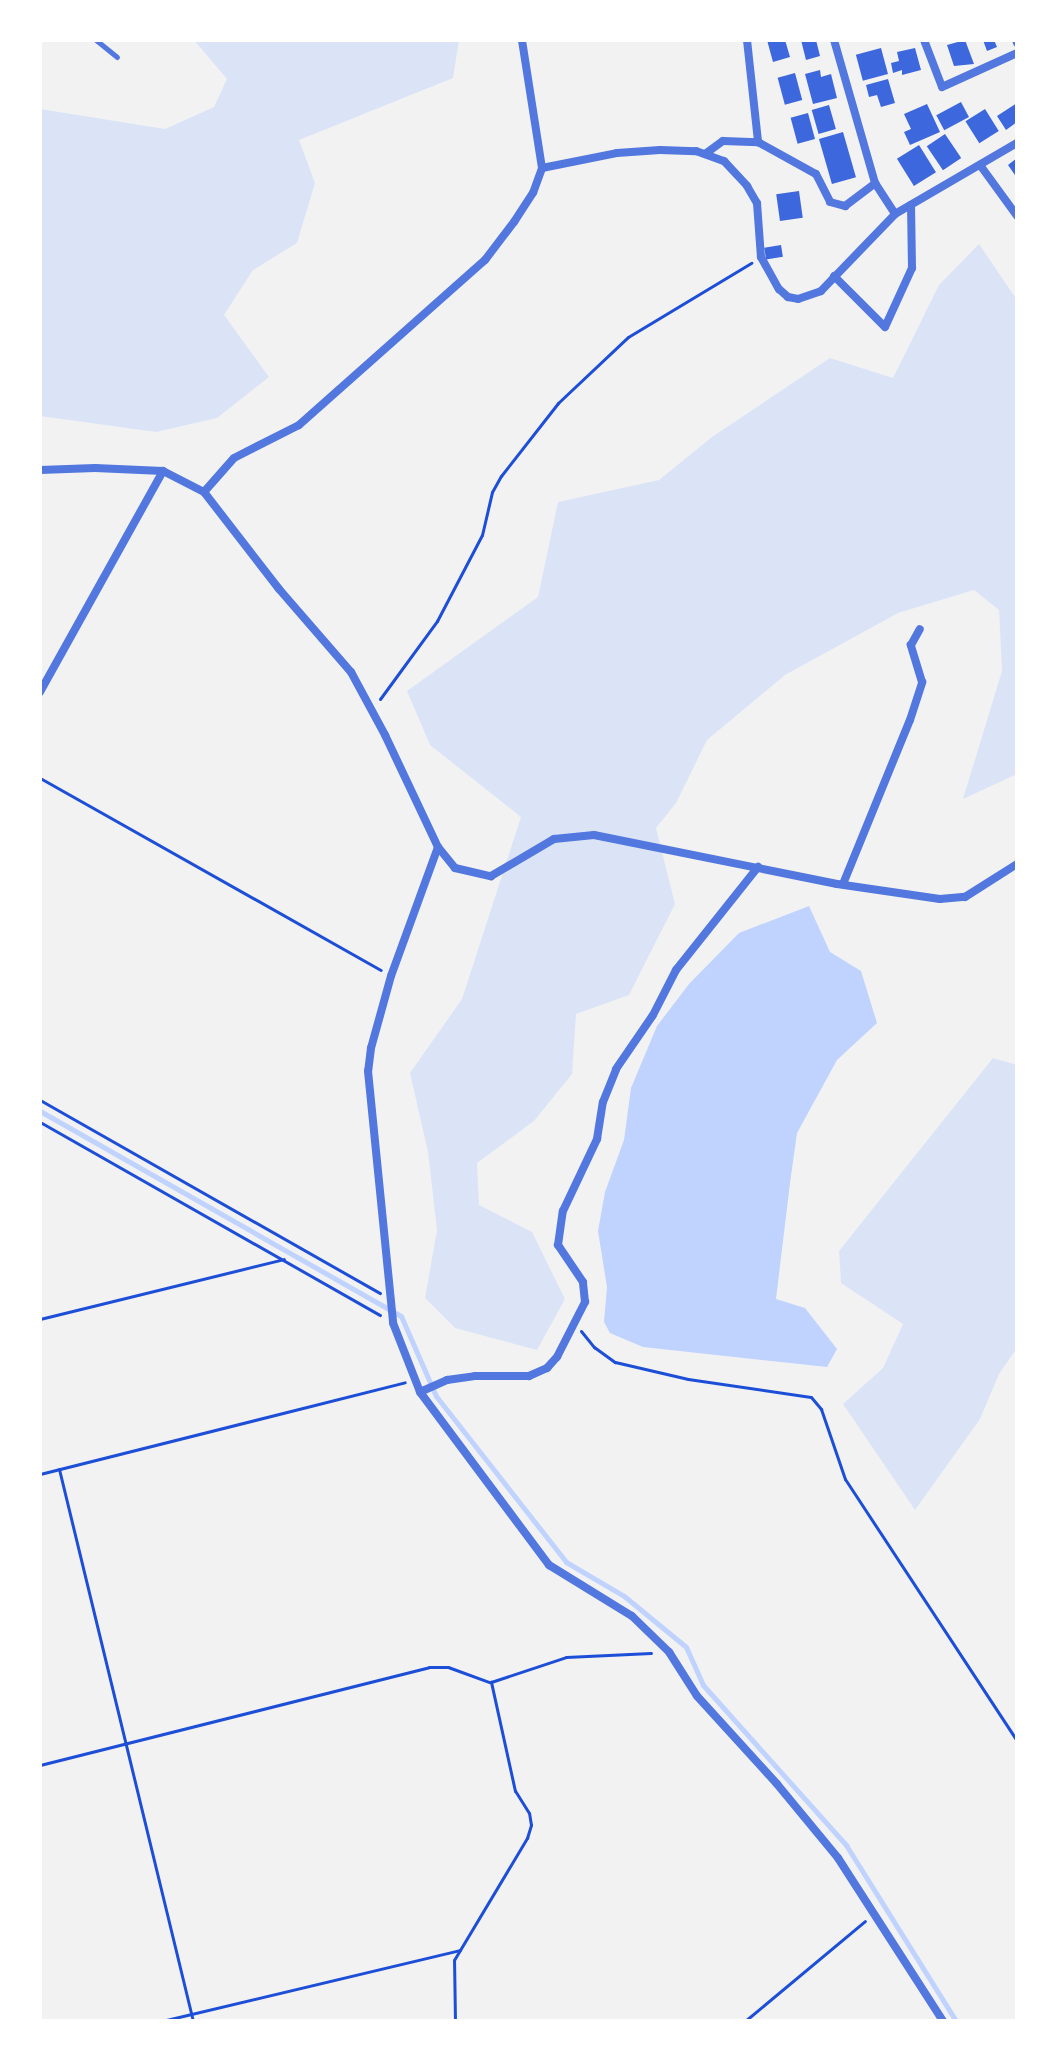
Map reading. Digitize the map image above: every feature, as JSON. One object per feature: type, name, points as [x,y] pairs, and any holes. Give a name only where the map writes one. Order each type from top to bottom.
[{"type":"street","points":[[204,492],[234,458],[299,425],[485,260],[533,193],[542,168],[522,40]]},
{"type":"street","points":[[747,40],[758,142]]},
{"type":"street","points":[[834,40],[875,183],[895,214]]},
{"type":"street","points":[[924,40],[942,87],[1017,53]]},
{"type":"street","points":[[705,154],[723,141],[758,142],[816,174],[830,202],[845,206],[875,183]]},
{"type":"street","points":[[542,168],[617,153],[676,149],[724,161],[747,186],[757,203],[761,257],[779,289],[788,297],[806,297],[821,291],[895,214],[1017,143]]},
{"type":"street","points":[[980,165],[1017,216]]},
{"type":"street","points":[[834,276],[885,327],[912,268],[911,205]]},
{"type":"street","points":[[40,470],[95,468],[163,471],[204,492],[279,589],[351,672],[438,847],[455,868],[491,876],[554,839],[594,835],[843,884],[940,899],[965,897],[1017,864]]},
{"type":"street","points":[[40,692],[163,471]]},
{"type":"street","points":[[843,884],[922,682],[911,645],[920,629]]},
{"type":"street","points":[[438,847],[391,976],[371,1048],[368,1071],[393,1323],[420,1392],[549,1565],[632,1616],[669,1652],[697,1696],[777,1784],[838,1858],[943,2021]]},
{"type":"street","points":[[420,1392],[475,1376],[529,1376],[547,1368],[576,1325],[585,1302],[583,1282],[558,1245],[563,1211],[597,1139],[603,1102],[616,1069],[653,1015],[676,970],[758,867]]},
{"type":"lane","points":[[96,40],[117,57]]},
{"type":"path","points":[[372,710],[437,621],[482,535],[492,492],[501,476],[558,403],[628,337],[761,257]]},
{"type":"path","points":[[40,778],[391,976]]},
{"type":"path","points":[[40,1100],[390,1298]]},
{"type":"path","points":[[40,1122],[393,1323]]},
{"type":"path","points":[[40,1319],[284,1259]]},
{"type":"path","points":[[576,1325],[594,1347],[615,1362],[688,1379],[811,1397],[821,1409],[845,1479],[1017,1741]]},
{"type":"path","points":[[40,1474],[415,1379]]},
{"type":"path","points":[[59,1469],[193,2021]]},
{"type":"path","points":[[40,1765],[429,1667],[448,1667],[491,1682],[566,1657],[669,1652]]},
{"type":"path","points":[[455,2021],[454,1960],[527,1838],[531,1825],[529,1813],[515,1791],[491,1682]]},
{"type":"path","points":[[745,2021],[875,1913]]},
{"type":"path","points":[[162,2021],[460,1950]]},
{"type":"shaded area","points":[[194,40],[459,40],[453,78],[299,140],[315,183],[297,243],[253,270],[224,315],[269,377],[217,418],[156,432],[40,416],[40,109],[165,129],[214,107],[227,79]]},
{"type":"shaded area","points":[[979,244],[1017,300],[1017,774],[963,799],[1002,671],[999,610],[974,590],[898,613],[785,675],[707,740],[676,803],[656,828],[675,904],[629,995],[576,1014],[572,1074],[534,1121],[477,1163],[479,1205],[532,1232],[565,1299],[537,1350],[455,1328],[425,1298],[437,1230],[428,1152],[410,1073],[462,999],[521,817],[430,745],[407,691],[538,597],[558,502],[659,480],[712,437],[830,358],[893,378],[939,285]]},
{"type":"shaded area","points":[[993,1058],[1017,1065],[1017,1348],[999,1374],[980,1419],[915,1510],[843,1404],[883,1368],[903,1324],[841,1283],[839,1251]]},
{"type":"water","points":[[809,906],[830,952],[861,971],[877,1023],[837,1060],[797,1133],[790,1183],[776,1299],[805,1308],[837,1349],[827,1367],[643,1347],[610,1333],[604,1322],[607,1287],[598,1231],[605,1192],[624,1140],[631,1088],[657,1026],[689,984],[739,933]]},
{"type":"building","points":[[767,40],[785,40],[790,57],[773,62]]},
{"type":"building","points":[[801,40],[816,40],[820,56],[806,60]]},
{"type":"building","points":[[965,40],[974,64],[954,66],[947,45]]},
{"type":"building","points":[[983,40],[994,40],[997,47],[987,51]]},
{"type":"building","points":[[881,48],[888,74],[863,81],[856,55]]},
{"type":"building","points":[[915,48],[921,70],[902,75],[902,70],[893,73],[891,63],[899,61],[897,52]]},
{"type":"building","points":[[820,70],[821,77],[831,74],[837,98],[813,104],[805,74]]},
{"type":"building","points":[[795,73],[802,100],[785,105],[778,78]]},
{"type":"building","points":[[888,79],[895,103],[881,107],[877,95],[869,97],[866,85]]},
{"type":"building","points":[[961,102],[969,117],[944,130],[936,115]]},
{"type":"building","points":[[1017,103],[1017,122],[1006,130],[997,116]]},
{"type":"building","points":[[927,104],[940,132],[910,145],[904,132],[911,129],[904,114]]},
{"type":"building","points":[[829,105],[836,129],[819,134],[812,110]]},
{"type":"building","points":[[985,109],[999,131],[979,143],[965,121]]},
{"type":"building","points":[[808,113],[815,139],[798,144],[791,118]]},
{"type":"building","points":[[843,132],[856,177],[832,184],[819,139]]},
{"type":"building","points":[[945,134],[961,158],[943,170],[927,146]]},
{"type":"building","points":[[919,145],[936,172],[914,186],[897,159]]},
{"type":"building","points":[[1017,158],[1017,178],[1008,165]]},
{"type":"building","points":[[799,191],[803,218],[780,221],[776,194]]},
{"type":"building","points":[[781,245],[783,257],[766,260],[764,248]]},
{"type":"waterway","points":[[40,1111],[401,1316],[436,1396],[566,1562],[624,1596],[686,1647],[703,1685],[846,1845],[956,2021]]}]
